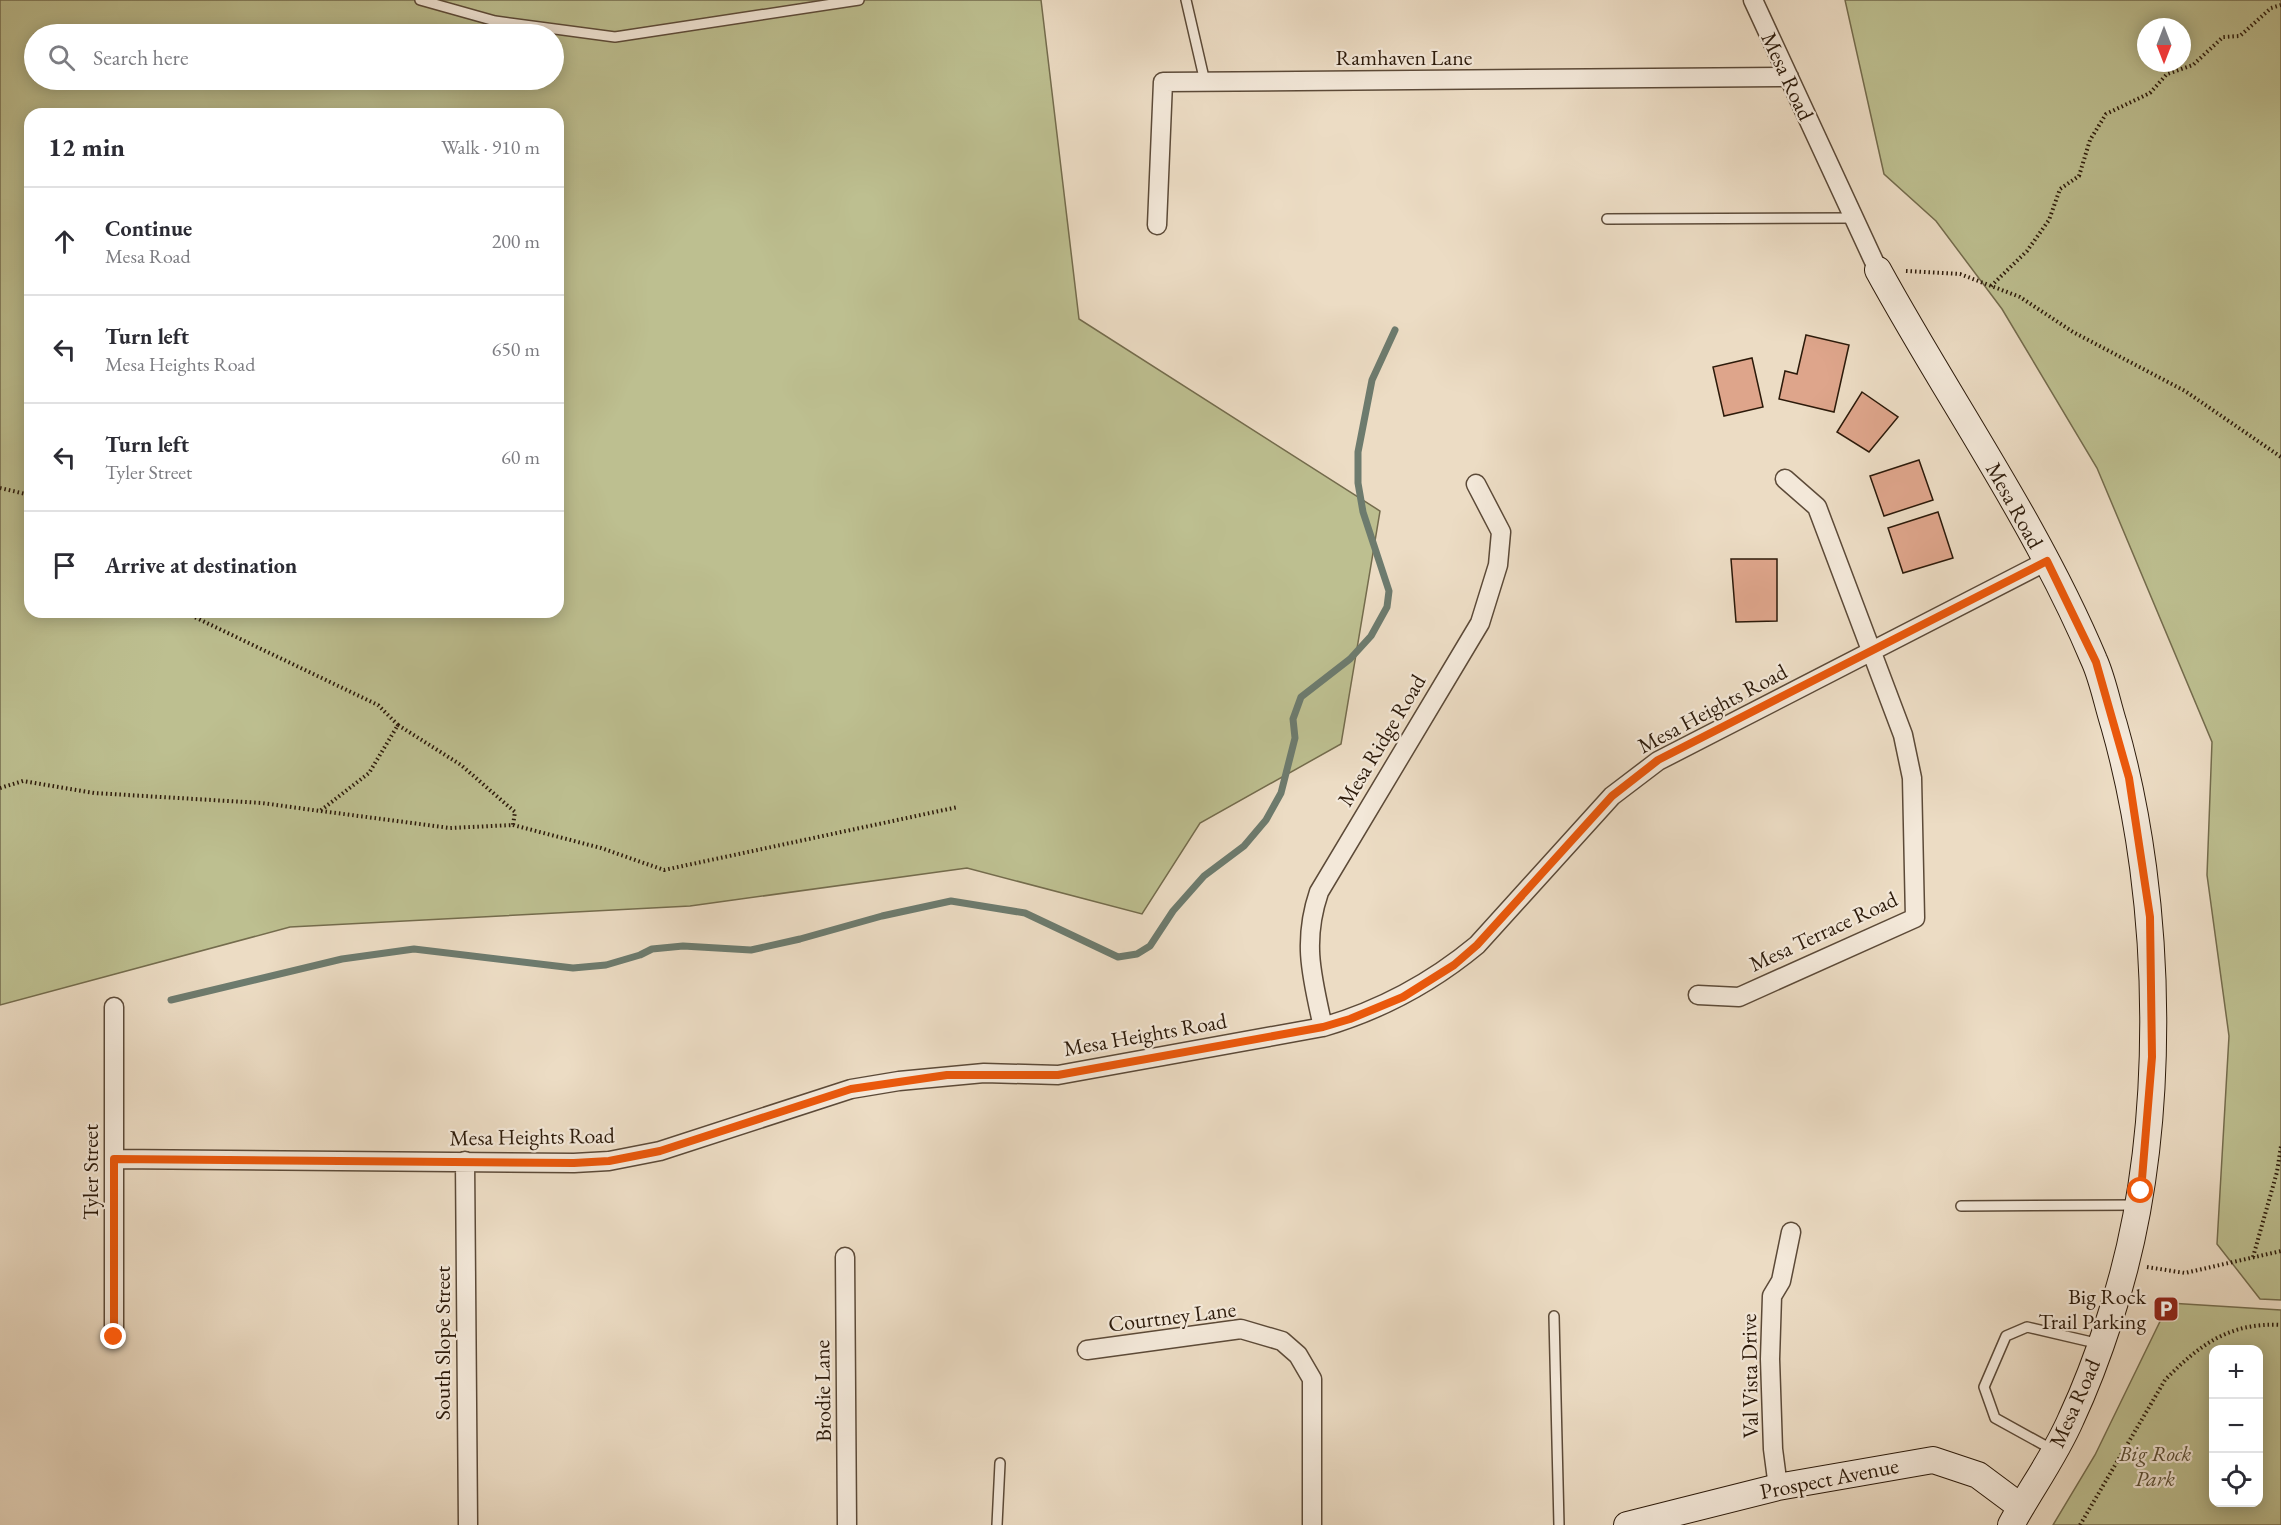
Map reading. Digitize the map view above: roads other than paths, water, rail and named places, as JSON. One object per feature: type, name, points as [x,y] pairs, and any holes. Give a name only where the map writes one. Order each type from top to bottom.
[{"type":"street","name":"Mesa Road","points":[[1753,0],[1878,270],[1922,352],[1997,471],[2047,561],[2096,662],[2129,778],[2150,917],[2152,1057],[2147,1137],[2138,1205],[2126,1263],[2100,1344],[2070,1422],[2016,1516]]},
{"type":"street","name":"Ramhaven Lane","points":[[1157,225],[1163,82],[1789,78]]},
{"type":"street","points":[[1785,479],[1817,507],[1872,651]]},
{"type":"street","name":"Mesa Ridge Road","points":[[1323,1027],[1308,953],[1308,932],[1319,892],[1480,623],[1493,587],[1501,532],[1476,484]]},
{"type":"street","name":"Mesa Heights Road","points":[[114,1159],[574,1163],[634,1157],[851,1089],[947,1075],[1058,1075],[1323,1027],[1359,1016],[1403,997],[1454,965],[1477,945],[1612,796],[1658,760],[2047,561]]},
{"type":"street","name":"Mesa Terrace Road","points":[[1698,995],[1739,997],[1915,918],[1912,778],[1903,735],[1872,651]]},
{"type":"street","name":"Tyler Street","points":[[114,1007],[114,1337]]},
{"type":"street","name":"South Slope Street","points":[[465,1161],[468,1525]]},
{"type":"street","name":"Val Vista Drive","points":[[1778,1487],[1773,1449],[1770,1359],[1772,1296],[1781,1281],[1791,1232]]},
{"type":"street","name":"Brodie Lane","points":[[845,1257],[847,1525]]},
{"type":"street","name":"Courtney Lane","points":[[1088,1350],[1241,1329],[1282,1341],[1298,1355],[1312,1379],[1312,1525]]},
{"type":"street","name":"Prospect Avenue","points":[[1627,1525],[1778,1487],[1933,1460],[1978,1475],[2016,1516]]},
{"type":"lane","points":[[420,0],[495,21],[518,24]]},
{"type":"lane","points":[[564,30],[615,37],[859,0]]},
{"type":"lane","points":[[1186,0],[1206,82]]},
{"type":"lane","points":[[1607,219],[1853,218]]},
{"type":"lane","points":[[1961,1206],[2138,1205]]},
{"type":"lane","points":[[1554,1316],[1559,1525]]},
{"type":"lane","points":[[2054,1450],[1995,1418],[1984,1388],[1988,1377],[2006,1336],[2027,1327],[2100,1344]]},
{"type":"lane","points":[[997,1525],[1000,1463]]},
{"type":"waterway","points":[[171,1000],[342,959],[414,949],[573,968],[606,965],[652,949],[683,946],[751,950],[882,916],[951,901],[1025,913],[1118,957],[1137,954],[1150,946],[1173,911],[1204,876],[1244,846],[1266,820],[1281,793],[1295,738],[1293,719],[1301,697],[1350,659],[1371,636],[1387,607],[1389,591],[1363,512],[1358,483],[1358,452],[1372,380],[1395,330]]},
{"type":"place","name":"Big Rock Trail Parking","points":[[2166,1309]]},
{"type":"park label","name":"Big Rock Park","points":[[2155,1466]]}]
